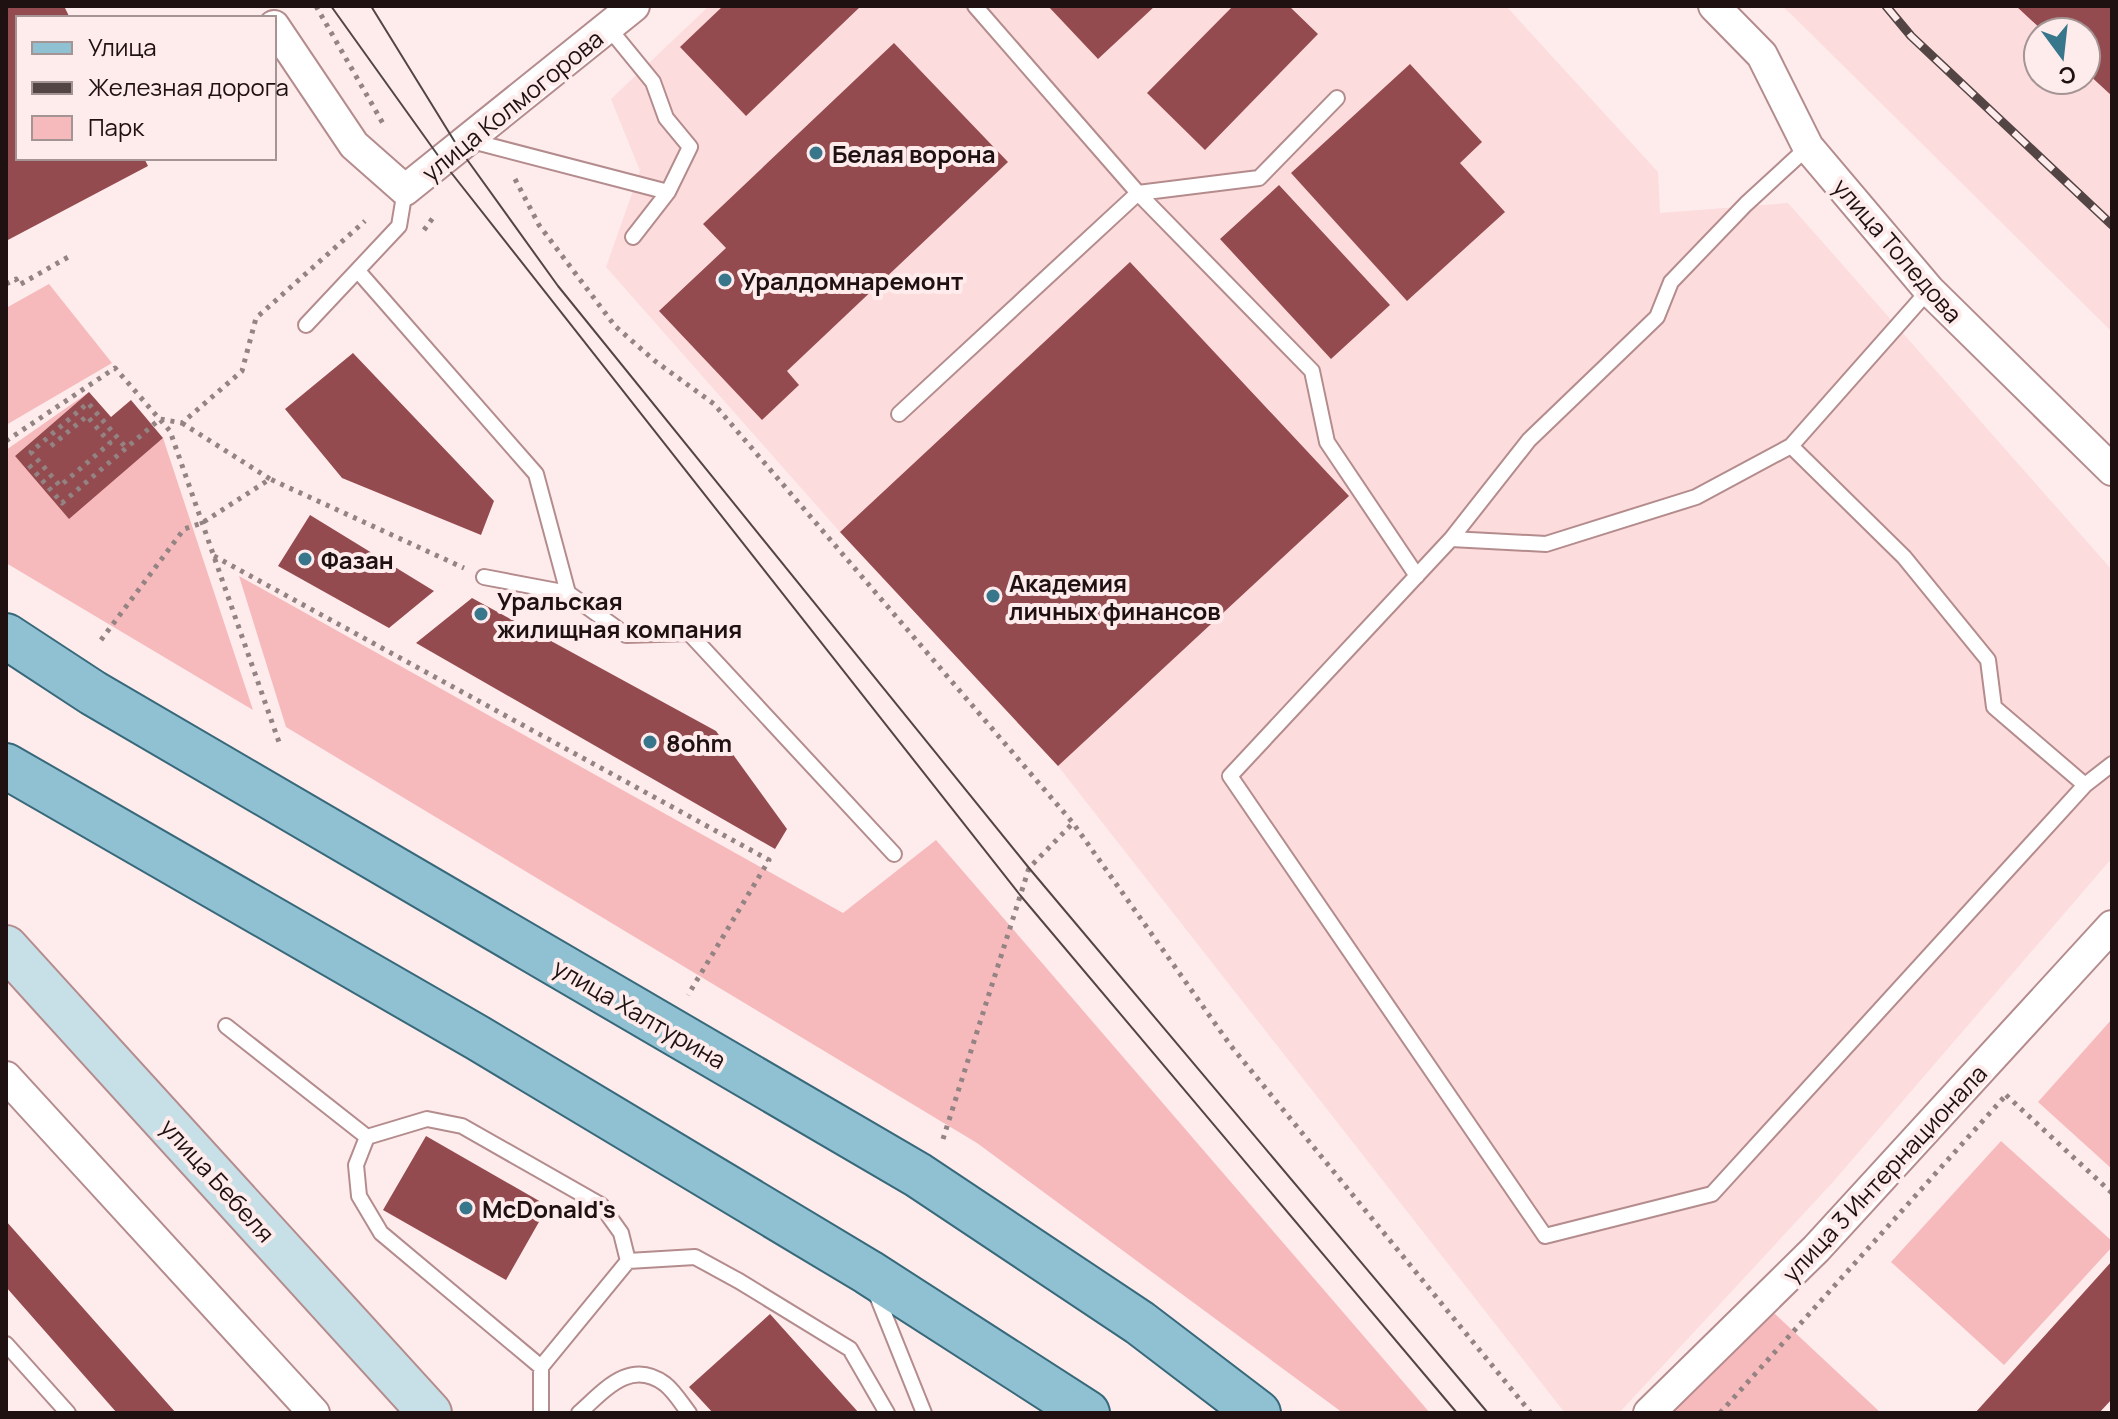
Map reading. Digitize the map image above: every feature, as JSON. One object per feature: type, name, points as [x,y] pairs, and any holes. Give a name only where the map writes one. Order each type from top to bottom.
[{"type":"main road","name":"улица Халтурина","points":[[6,636],[120,709],[918,1175],[1140,1323],[1258,1413]]},
{"type":"main road","points":[[6,766],[478,1038],[868,1272],[1087,1413]]},
{"type":"main road","name":"улица Бебеля","points":[[6,947],[430,1413]]},
{"type":"street","name":"улица Колмогорова","points":[[276,29],[354,145],[405,190],[634,6]]},
{"type":"street","name":"улица Толедова","points":[[1714,6],[1762,55],[1808,147],[1929,290],[2112,470]]},
{"type":"street","name":"улица 3 Интернационала","points":[[1649,1413],[1816,1249],[2112,926]]},
{"type":"street","points":[[6,1077],[314,1413]]},
{"type":"lane","points":[[975,6],[1138,193],[1312,371],[1327,442],[1417,576]]},
{"type":"lane","points":[[608,27],[653,82],[666,118],[690,147],[668,192],[633,237]]},
{"type":"lane","points":[[899,414],[1138,193],[1259,178],[1337,98]]},
{"type":"lane","points":[[467,140],[668,192]]},
{"type":"lane","points":[[1808,147],[1746,204],[1671,282],[1657,317],[1529,440],[1451,539],[1230,776],[1545,1236],[1712,1194],[2085,785],[2112,764]]},
{"type":"lane","points":[[306,325],[399,226],[405,190]]},
{"type":"lane","points":[[358,271],[536,474],[568,593]]},
{"type":"lane","points":[[1451,539],[1546,544],[1696,497],[1791,446],[1929,290]]},
{"type":"lane","points":[[1791,446],[1904,557],[1988,660],[1994,707],[2085,785]]},
{"type":"lane","points":[[484,577],[568,593],[626,635],[689,633],[894,854]]},
{"type":"lane","points":[[226,1026],[367,1137]]},
{"type":"lane","points":[[367,1137],[427,1119],[462,1126],[601,1205],[621,1233],[628,1261]]},
{"type":"lane","points":[[367,1137],[356,1165],[359,1196],[381,1233],[541,1367]]},
{"type":"lane","points":[[541,1413],[541,1367],[628,1261],[695,1257],[850,1349],[887,1413]]},
{"type":"lane","points":[[868,1272],[924,1413]]},
{"type":"lane","points":[[6,1344],[68,1413]]},
{"type":"lane","points":[[579,1413],[617,1379],[642,1374],[665,1384],[689,1413]]},
{"type":"path","points":[[316,6],[386,129]]},
{"type":"path","points":[[515,179],[539,225],[615,326],[655,361],[714,404],[1073,823],[1231,1046],[1531,1413]]},
{"type":"path","points":[[182,423],[242,371],[256,318],[365,221]]},
{"type":"path","points":[[6,284],[16,279],[19,285],[70,256]]},
{"type":"path","points":[[6,441],[115,368],[170,431],[280,745]]},
{"type":"path","points":[[51,446],[87,416],[110,443],[60,486],[31,452],[88,403],[127,449]]},
{"type":"path","points":[[160,419],[182,423],[270,479],[484,577]]},
{"type":"path","points":[[29,465],[62,503],[160,419]]},
{"type":"path","points":[[101,640],[184,529],[202,523],[270,479]]},
{"type":"path","points":[[214,556],[769,860],[685,999]]},
{"type":"path","points":[[943,1139],[1029,868],[1073,823]]},
{"type":"path","points":[[1720,1413],[2017,1083]]},
{"type":"path","points":[[2006,1095],[2112,1193]]},
{"type":"shaded area","points":[[709,6],[1506,6],[1658,172],[1660,213],[1788,203],[2112,570],[2112,858],[1833,1182],[1619,1413],[1565,1413],[1058,766],[840,532],[606,267],[640,171],[611,99]]},
{"type":"shaded area","points":[[1782,6],[2112,6],[2112,332],[1793,16]]},
{"type":"green space","points":[[49,284],[112,363],[6,425],[6,308]]},
{"type":"green space","points":[[89,392],[15,456],[69,518],[163,438],[253,710],[6,563],[6,450]]},
{"type":"green space","points":[[239,576],[843,913],[936,840],[1430,1413],[1343,1413],[977,1143],[286,727]]},
{"type":"green space","points":[[2112,1019],[2112,1169],[2038,1102]]},
{"type":"green space","points":[[2001,1141],[2112,1241],[2112,1247],[2004,1365],[1891,1262]]},
{"type":"green space","points":[[1774,1313],[1881,1413],[1671,1413]]},
{"type":"building","points":[[6,6],[64,6],[69,16],[16,16],[16,160],[145,160],[148,166],[6,241]]},
{"type":"building","points":[[723,6],[861,6],[746,116],[680,47]]},
{"type":"building","points":[[1048,6],[1155,6],[1098,59]]},
{"type":"building","points":[[1233,6],[1289,6],[1318,34],[1205,150],[1147,93]]},
{"type":"building","points":[[2016,6],[2112,6],[2112,96],[2102,87],[2102,16],[2027,16]]},
{"type":"building","points":[[894,43],[1008,162],[787,371],[799,385],[762,420],[659,311],[726,248],[703,224]]},
{"type":"building","points":[[1410,64],[1482,142],[1460,163],[1505,212],[1407,301],[1291,173]]},
{"type":"building","points":[[1279,185],[1390,305],[1331,359],[1220,239]]},
{"type":"building","points":[[1130,262],[1349,496],[1058,766],[840,532]]},
{"type":"building","points":[[353,353],[494,501],[481,535],[342,478],[285,409]]},
{"type":"building","points":[[89,392],[111,417],[131,400],[163,438],[69,519],[15,456]]},
{"type":"building","points":[[310,515],[434,591],[389,628],[278,566]]},
{"type":"building","points":[[472,598],[716,731],[787,829],[775,849],[416,643]]},
{"type":"building","name":"McDonald's","points":[[426,1136],[548,1206],[506,1280],[383,1210]]},
{"type":"building","points":[[6,1221],[176,1413],[117,1413],[6,1287]]},
{"type":"building","points":[[2112,1261],[2112,1399],[2099,1413],[1975,1413]]},
{"type":"building","points":[[770,1314],[859,1413],[713,1413],[689,1387]]},
{"type":"tram line","points":[[331,6],[442,161],[1020,895],[1457,1413]]},
{"type":"tram line","points":[[371,6],[458,147],[558,286],[1029,868],[1488,1413]]},
{"type":"railway","points":[[1886,6],[1911,36],[2112,225]]},
{"type":"place","name":"Белая ворона","points":[[816,153]]},
{"type":"place","name":"Уралдомнаремонт","points":[[725,280]]},
{"type":"place","name":"Фазан","points":[[305,559]]},
{"type":"place","name":"Академия личных финансов","points":[[993,596]]},
{"type":"place","name":"Уральская жилищная компания","points":[[481,614]]},
{"type":"place","name":"8ohm","points":[[650,742]]},
{"type":"place","name":"McDonald's","points":[[466,1208]]}]
